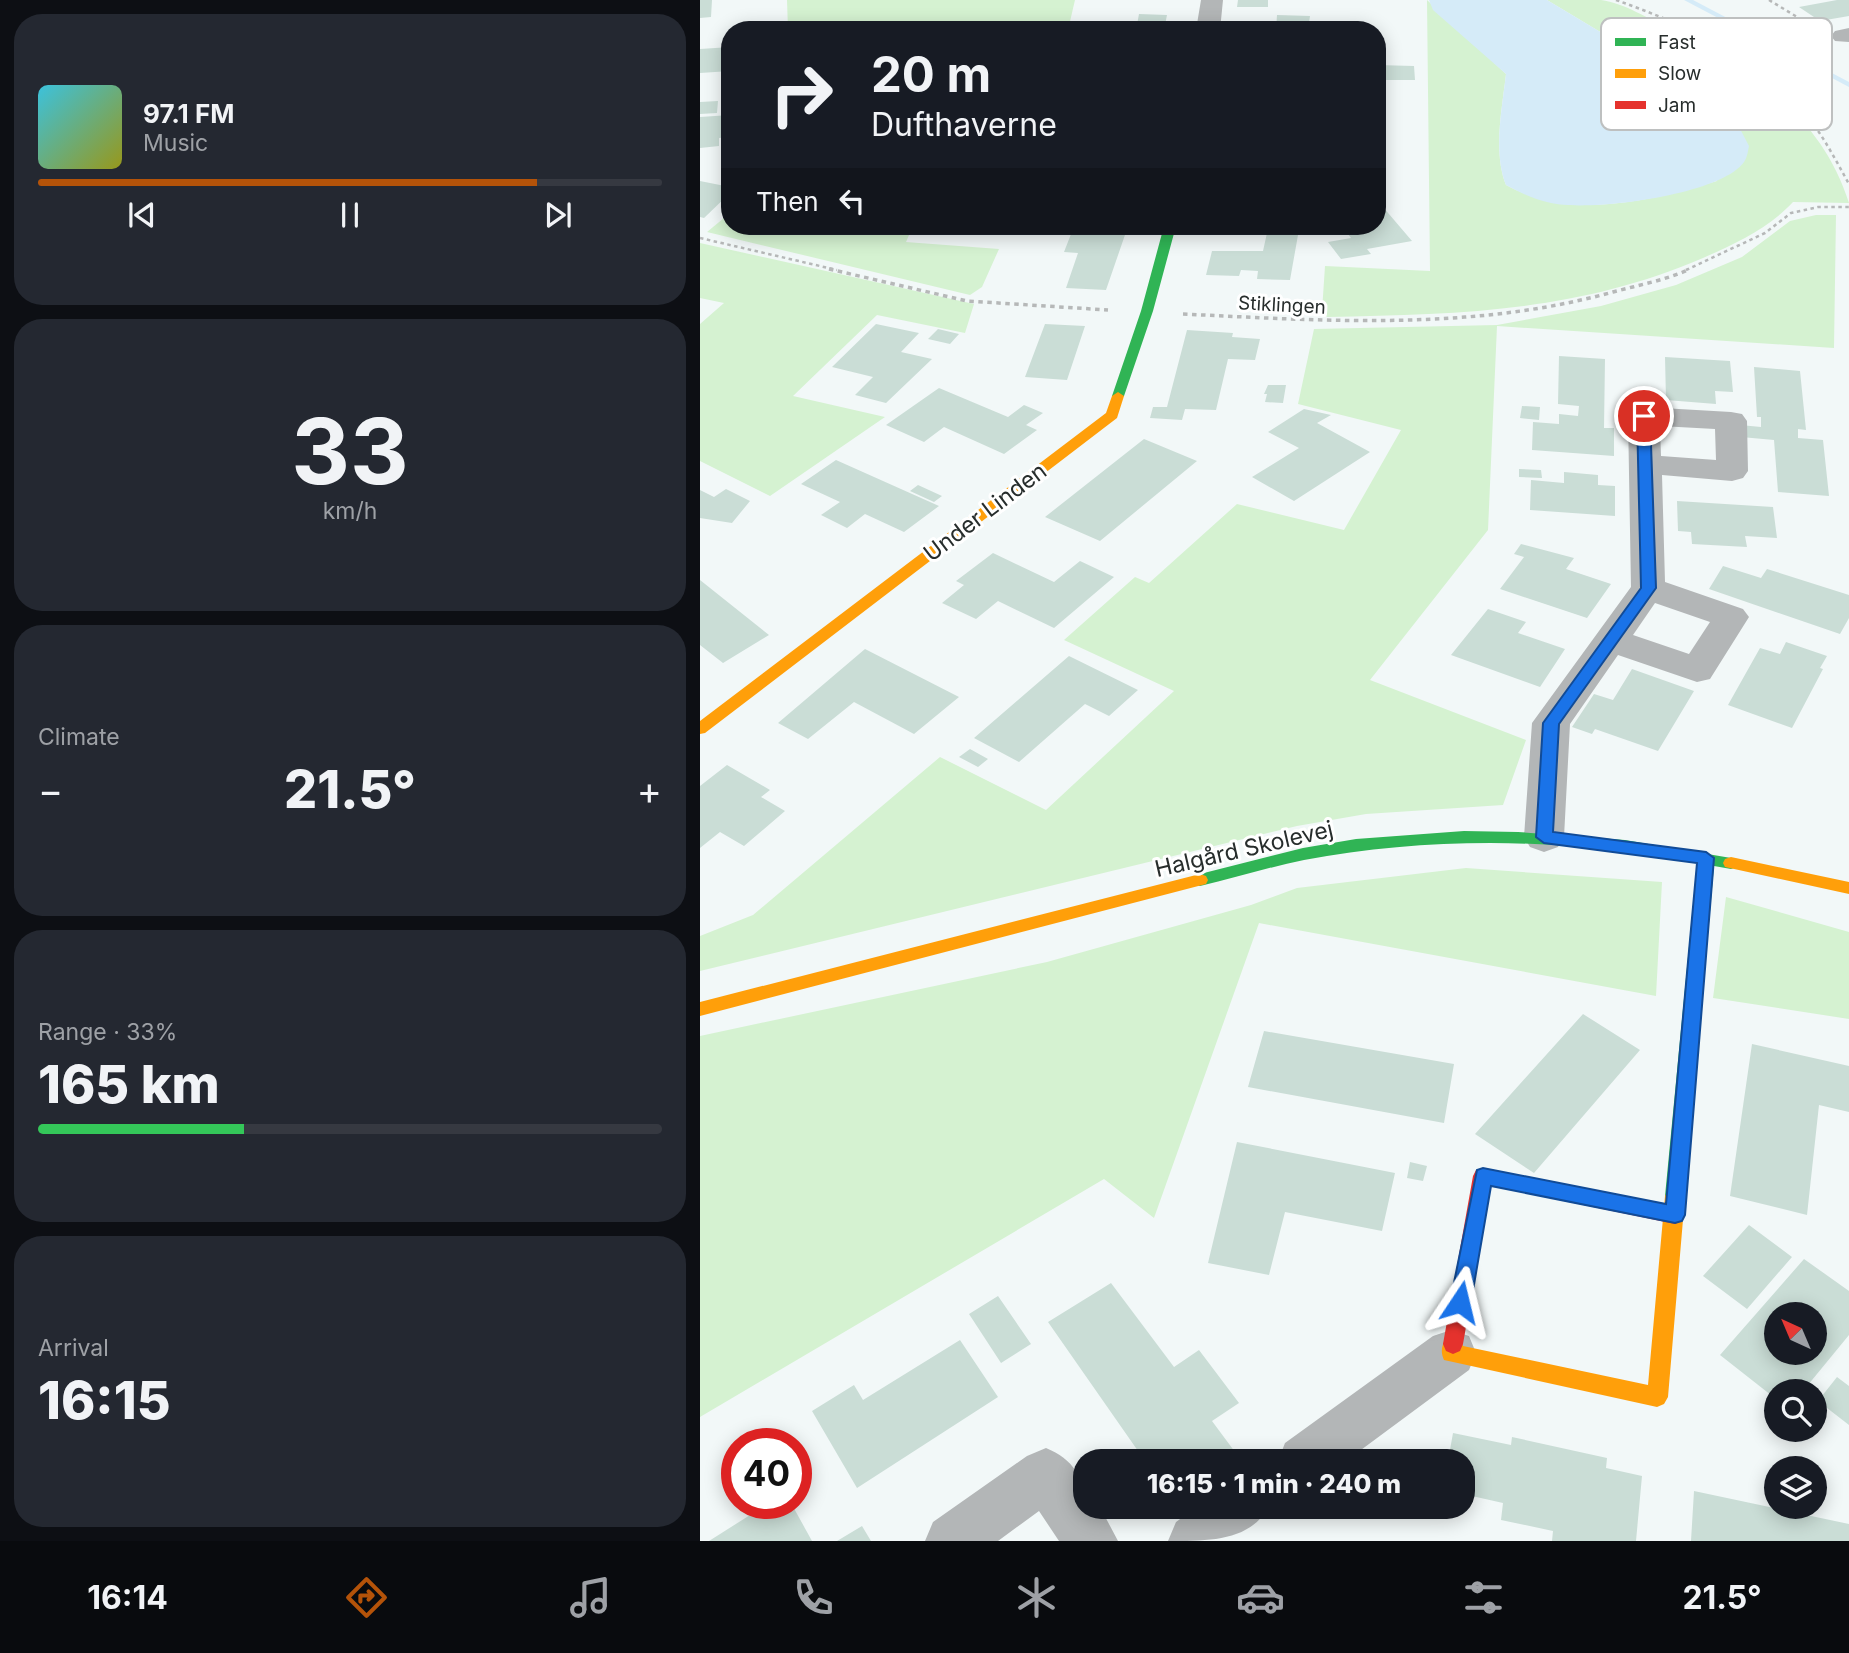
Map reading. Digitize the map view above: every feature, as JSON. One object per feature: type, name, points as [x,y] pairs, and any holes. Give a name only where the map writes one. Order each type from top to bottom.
[{"type":"street","points":[[1210,21],[1212,0]]},
{"type":"street","name":"Under Linden","points":[[700,729],[1112,415],[1147,312],[1168,235]]},
{"type":"street","points":[[1544,837],[1551,723],[1648,588],[1643,464]]},
{"type":"street","points":[[1609,639],[1697,670],[1731,617],[1648,588]]},
{"type":"street","name":"Halgård Skolevej","points":[[700,1009],[1303,854],[1419,839],[1544,837],[1706,858],[1849,888]]},
{"type":"street","points":[[1451,1353],[1657,1397],[1706,858]]},
{"type":"street","points":[[1320,1449],[1451,1353],[1483,1176],[1675,1215]]},
{"type":"street","points":[[952,1541],[1046,1474],[1091,1541]]},
{"type":"street","points":[[1195,1541],[1225,1519]]},
{"type":"path","points":[[1616,0],[1656,18]]},
{"type":"path","points":[[1769,0],[1804,18]]},
{"type":"path","points":[[1817,130],[1828,143],[1849,184]]},
{"type":"path","name":"Stiklingen","points":[[700,238],[967,301],[1374,323],[1495,316],[1564,306],[1676,275],[1724,255],[1765,233],[1791,213],[1818,207],[1849,207]]},
{"type":"green space","points":[[787,0],[1075,0],[1070,21],[788,21]]},
{"type":"green space","points":[[1427,0],[1506,74],[1499,145],[1506,185],[1531,196],[1558,202],[1584,205],[1638,201],[1717,181],[1695,130],[1809,130],[1836,172],[1849,203],[1793,202],[1762,228],[1703,258],[1610,290],[1564,300],[1518,307],[1425,314],[1327,317],[1322,311],[1325,266],[1430,271]]},
{"type":"green space","points":[[1547,0],[1601,0],[1647,18],[1601,18],[1601,32]]},
{"type":"green space","points":[[1816,215],[1836,215],[1834,348],[1497,326],[1488,530],[1370,680],[1526,740],[1503,805],[1366,814],[1297,826],[700,971],[700,936],[753,915],[940,757],[1046,810],[1174,691],[1064,640],[1135,577],[1149,583],[1237,504],[1344,530],[1401,430],[1298,404],[1314,329],[1497,325],[1601,306],[1676,285],[1742,257],[1790,221]]},
{"type":"green space","points":[[721,220],[721,235],[909,235],[906,242],[999,249],[982,287],[970,295],[707,232]]},
{"type":"green space","points":[[700,243],[974,304],[965,333],[877,315],[793,396],[885,417],[770,496],[700,461],[700,324],[724,303],[700,298]]},
{"type":"green space","points":[[1466,868],[1662,882],[1656,996],[1259,923],[1154,1218],[1104,1179],[700,1417],[700,1036],[1047,962],[1251,905],[1297,888]]},
{"type":"green space","points":[[1726,897],[1849,932],[1849,1019],[1713,998]]},
{"type":"water","points":[[1429,0],[1547,0],[1601,32],[1601,130],[1741,130],[1749,146],[1745,160],[1731,174],[1710,184],[1623,203],[1570,205],[1545,202],[1517,191],[1506,185],[1500,159],[1506,74],[1433,10]]},
{"type":"building","points":[[700,0],[712,0],[711,17],[700,18]]},
{"type":"building","points":[[1238,0],[1268,0],[1268,7],[1237,7]]},
{"type":"building","points":[[1849,0],[1849,16],[1816,18],[1799,7]]},
{"type":"building","points":[[1139,14],[1167,15],[1166,21],[1138,21]]},
{"type":"building","points":[[1277,15],[1310,16],[1309,21],[1277,21]]},
{"type":"building","points":[[721,48],[721,72],[700,73],[700,49]]},
{"type":"building","points":[[1386,65],[1414,66],[1415,80],[1386,80]]},
{"type":"building","points":[[718,101],[717,113],[700,114],[700,102]]},
{"type":"building","points":[[721,116],[719,146],[700,148],[700,117]]},
{"type":"building","points":[[700,181],[721,185],[721,202],[704,218],[700,217]]},
{"type":"building","points":[[1386,211],[1412,241],[1367,249],[1371,254],[1341,259],[1328,242],[1351,238],[1349,235],[1386,235]]},
{"type":"building","points":[[1071,235],[1125,235],[1106,290],[1066,288],[1078,253],[1064,252]]},
{"type":"building","points":[[1267,235],[1298,235],[1290,280],[1257,279],[1258,271],[1241,270],[1239,276],[1206,275],[1212,251],[1263,251]]},
{"type":"building","points":[[876,324],[919,333],[901,352],[932,359],[886,403],[855,395],[873,377],[832,367]]},
{"type":"building","points":[[1045,324],[1085,326],[1067,380],[1025,377]]},
{"type":"building","points":[[938,329],[959,334],[950,344],[928,339]]},
{"type":"building","points":[[1187,330],[1233,333],[1232,337],[1260,339],[1255,360],[1228,359],[1216,410],[1185,409],[1182,420],[1150,418],[1153,407],[1167,407]]},
{"type":"building","points":[[1559,356],[1605,359],[1604,428],[1614,428],[1614,456],[1532,450],[1533,422],[1559,424],[1559,414],[1578,416],[1579,406],[1558,404]]},
{"type":"building","points":[[1665,357],[1730,361],[1733,392],[1715,391],[1716,404],[1666,400]]},
{"type":"building","points":[[1754,367],[1800,371],[1806,430],[1798,429],[1798,438],[1823,440],[1829,496],[1778,492],[1774,440],[1741,437],[1740,425],[1761,427],[1761,417],[1757,417]]},
{"type":"building","points":[[1268,385],[1286,385],[1283,403],[1265,402],[1267,394],[1264,394]]},
{"type":"building","points":[[939,388],[1008,417],[1024,405],[1043,413],[1026,425],[1037,430],[1004,454],[944,427],[924,442],[886,425]]},
{"type":"building","points":[[1522,406],[1540,407],[1539,420],[1520,418]]},
{"type":"building","points":[[1304,409],[1331,415],[1317,423],[1370,452],[1294,501],[1252,477],[1299,448],[1268,432]]},
{"type":"building","points":[[1144,439],[1197,461],[1100,541],[1045,517]]},
{"type":"building","points":[[836,460],[939,506],[904,532],[865,514],[847,528],[821,515],[840,502],[801,484]]},
{"type":"building","points":[[1519,469],[1541,470],[1542,478],[1519,477]]},
{"type":"building","points":[[1564,472],[1598,475],[1598,485],[1615,486],[1615,516],[1530,510],[1531,480],[1564,483]]},
{"type":"building","points":[[918,485],[942,496],[934,502],[910,491]]},
{"type":"building","points":[[726,489],[750,501],[732,523],[700,518],[700,490],[714,497]]},
{"type":"building","points":[[1677,501],[1773,507],[1777,538],[1745,536],[1747,547],[1692,544],[1691,532],[1678,531]]},
{"type":"building","points":[[1521,544],[1574,558],[1566,569],[1611,584],[1587,618],[1500,589],[1524,557],[1514,554]]},
{"type":"building","points":[[993,553],[1054,582],[1080,561],[1114,577],[1054,628],[998,601],[976,619],[942,603],[964,585],[956,581]]},
{"type":"building","points":[[1723,566],[1761,578],[1767,569],[1849,595],[1849,618],[1840,634],[1709,589]]},
{"type":"building","points":[[700,580],[769,635],[723,663],[700,645]]},
{"type":"building","points":[[1488,609],[1526,622],[1518,633],[1565,649],[1540,687],[1451,655]]},
{"type":"building","points":[[1786,642],[1827,656],[1792,728],[1728,705],[1760,648],[1780,654]]},
{"type":"building","points":[[865,649],[959,697],[914,734],[854,702],[808,739],[778,723]]},
{"type":"building","points":[[1069,656],[1138,690],[1109,716],[1085,704],[1019,762],[974,738]]},
{"type":"building","points":[[1632,669],[1694,691],[1658,751],[1595,729],[1592,734],[1572,727],[1594,694],[1613,700]]},
{"type":"building","points":[[970,749],[988,759],[978,767],[959,757]]},
{"type":"building","points":[[727,765],[770,790],[761,797],[785,811],[744,846],[720,832],[700,848],[700,786]]},
{"type":"building","points":[[1583,1014],[1640,1050],[1534,1173],[1475,1134]]},
{"type":"building","points":[[1264,1031],[1454,1064],[1444,1123],[1248,1087]]},
{"type":"building","points":[[1752,1044],[1849,1066],[1849,1112],[1819,1105],[1807,1215],[1730,1196]]},
{"type":"building","points":[[1237,1142],[1395,1173],[1382,1231],[1285,1212],[1269,1275],[1208,1263]]},
{"type":"building","points":[[1410,1162],[1427,1166],[1423,1181],[1407,1178]]},
{"type":"building","points":[[1749,1225],[1792,1257],[1747,1309],[1703,1276]]},
{"type":"building","points":[[1804,1259],[1849,1291],[1849,1335],[1827,1362],[1827,1302],[1766,1302]]},
{"type":"building","points":[[1111,1283],[1174,1367],[1199,1350],[1239,1403],[1212,1421],[1233,1449],[1137,1449],[1048,1322]]},
{"type":"building","points":[[998,1296],[1031,1344],[1001,1363],[969,1314]]},
{"type":"building","points":[[1764,1305],[1764,1365],[1824,1365],[1813,1379],[1764,1379],[1764,1390],[1720,1355]]},
{"type":"building","points":[[960,1340],[998,1397],[857,1488],[812,1411],[854,1385],[863,1400]]},
{"type":"building","points":[[1837,1377],[1849,1386],[1849,1425],[1827,1408],[1827,1390]]},
{"type":"building","points":[[1453,1433],[1511,1445],[1512,1437],[1607,1458],[1606,1468],[1642,1476],[1636,1541],[1552,1541],[1553,1531],[1501,1520],[1503,1503],[1475,1497],[1475,1449],[1450,1449]]},
{"type":"building","points":[[1694,1491],[1764,1506],[1764,1519],[1826,1519],[1849,1524],[1849,1541],[1691,1541]]},
{"type":"building","points":[[744,1519],[800,1519],[812,1541],[709,1541]]},
{"type":"building","points":[[862,1526],[871,1541],[837,1541]]},
{"type":"waterway","points":[[1688,0],[1722,18]]},
{"type":"waterway","points":[[1832,76],[1849,85]]},
{"type":"traffic: fast","points":[[1118,396],[1147,311],[1168,235]]},
{"type":"traffic: fast","points":[[1200,880],[1303,854],[1356,845],[1464,837],[1572,840],[1678,853],[1731,863]]},
{"type":"traffic: fast","points":[[1675,1196],[1706,858]]},
{"type":"traffic: slow","points":[[700,729],[1112,415],[1118,396]]},
{"type":"traffic: slow","points":[[1731,863],[1849,888]]},
{"type":"traffic: slow","points":[[700,1009],[1200,880]]},
{"type":"traffic: slow","points":[[1453,1344],[1451,1353],[1657,1397],[1675,1196]]},
{"type":"traffic: jam","points":[[1453,1344],[1483,1176],[1675,1215]]},
{"type":"route","points":[[1460,1302],[1483,1176],[1675,1215],[1706,858],[1544,837],[1551,723],[1648,588],[1643,464],[1644,416]]}]
